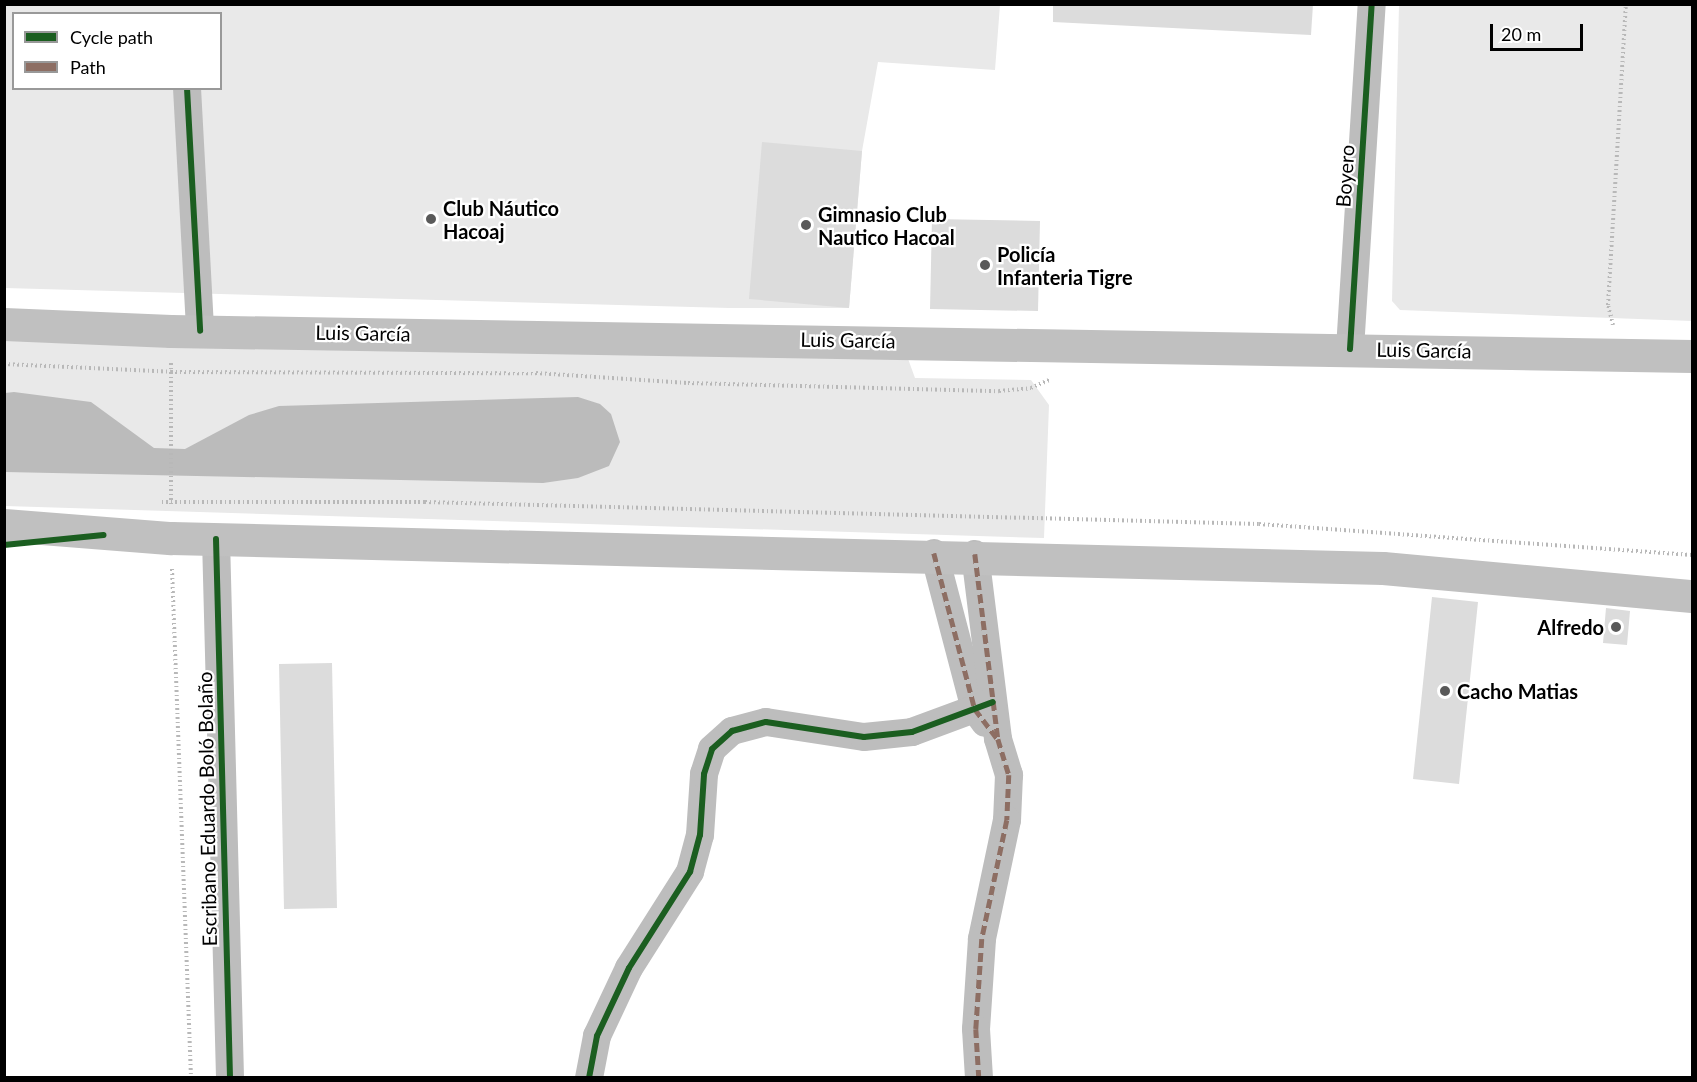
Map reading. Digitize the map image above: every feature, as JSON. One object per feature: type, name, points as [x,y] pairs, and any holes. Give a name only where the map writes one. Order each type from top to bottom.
[{"type":"main road","name":"Luis García","points":[[4,324],[186,331],[1692,356]]},
{"type":"main road","points":[[4,525],[104,535],[171,538],[975,554],[1383,568],[1692,596]]},
{"type":"main road","points":[[4,545],[104,535]]},
{"type":"street","name":"Boyero","points":[[1350,349],[1372,4]]},
{"type":"street","points":[[186,331],[187,90]]},
{"type":"street","name":"Escribano Eduardo Boló Bolaño","points":[[216,539],[230,1077]]},
{"type":"street","points":[[934,553],[1009,775],[1007,820],[982,939],[976,1029],[979,1077]]},
{"type":"street","points":[[975,554],[984,706]]},
{"type":"street","points":[[589,1077],[597,1036],[629,968],[690,872],[700,835],[704,774],[712,749],[732,731],[766,722],[864,737],[912,732],[984,706]]},
{"type":"path","points":[[1620,354],[1608,305],[1626,4]]},
{"type":"path","points":[[186,331],[171,437],[171,538],[191,1077]]},
{"type":"path","points":[[159,502],[425,502],[1259,524],[1692,555]]},
{"type":"shaded area","name":"Club Náutico Hacoaj","points":[[4,5],[1000,5],[995,70],[878,62],[862,151],[849,308],[729,308],[5,288]]},
{"type":"shaded area","points":[[1399,5],[1692,5],[1692,321],[1400,310],[1392,301]]},
{"type":"shaded area","points":[[4,337],[907,356],[915,378],[1031,380],[1049,405],[1044,538],[5,506]]},
{"type":"shaded area","points":[[14,392],[91,402],[154,448],[185,449],[249,415],[279,406],[578,397],[600,404],[611,414],[620,442],[609,466],[578,478],[543,483],[5,472],[5,393]]},
{"type":"building","points":[[1053,4],[1313,4],[1311,35],[1053,22]]},
{"type":"building","name":"Gimnasio Club Nautico Hacoal","points":[[762,142],[862,151],[849,308],[749,299]]},
{"type":"building","name":"Policía Infanteria Tigre","points":[[932,219],[1040,221],[1038,311],[930,309]]},
{"type":"building","name":"Cacho Matias","points":[[1432,597],[1478,602],[1459,784],[1413,779]]},
{"type":"building","name":"Alfredo","points":[[1606,608],[1630,611],[1627,645],[1603,643]]},
{"type":"building","points":[[332,663],[337,908],[284,909],[279,664]]},
{"type":"marked path","points":[[934,553],[975,709],[998,739]]},
{"type":"marked path","points":[[975,554],[998,739],[1009,775],[1007,820],[982,939],[976,1029],[979,1078]]},
{"type":"cycle path","points":[[1350,349],[1372,4]]},
{"type":"cycle path","points":[[187,90],[200,331]]},
{"type":"cycle path","points":[[4,545],[104,535]]},
{"type":"cycle path","points":[[216,539],[230,1078]]},
{"type":"cycle path","points":[[589,1078],[597,1036],[629,968],[690,872],[700,835],[704,774],[712,749],[732,731],[766,722],[864,737],[912,732],[993,702]]},
{"type":"place","name":"Club Náutico Hacoaj","points":[[431,219]]},
{"type":"place","name":"Gimnasio Club Nautico Hacoal","points":[[806,225]]},
{"type":"place","name":"Policía Infanteria Tigre","points":[[985,265]]},
{"type":"place","name":"Alfredo","points":[[1616,627]]},
{"type":"place","name":"Cacho Matias","points":[[1445,691]]}]
